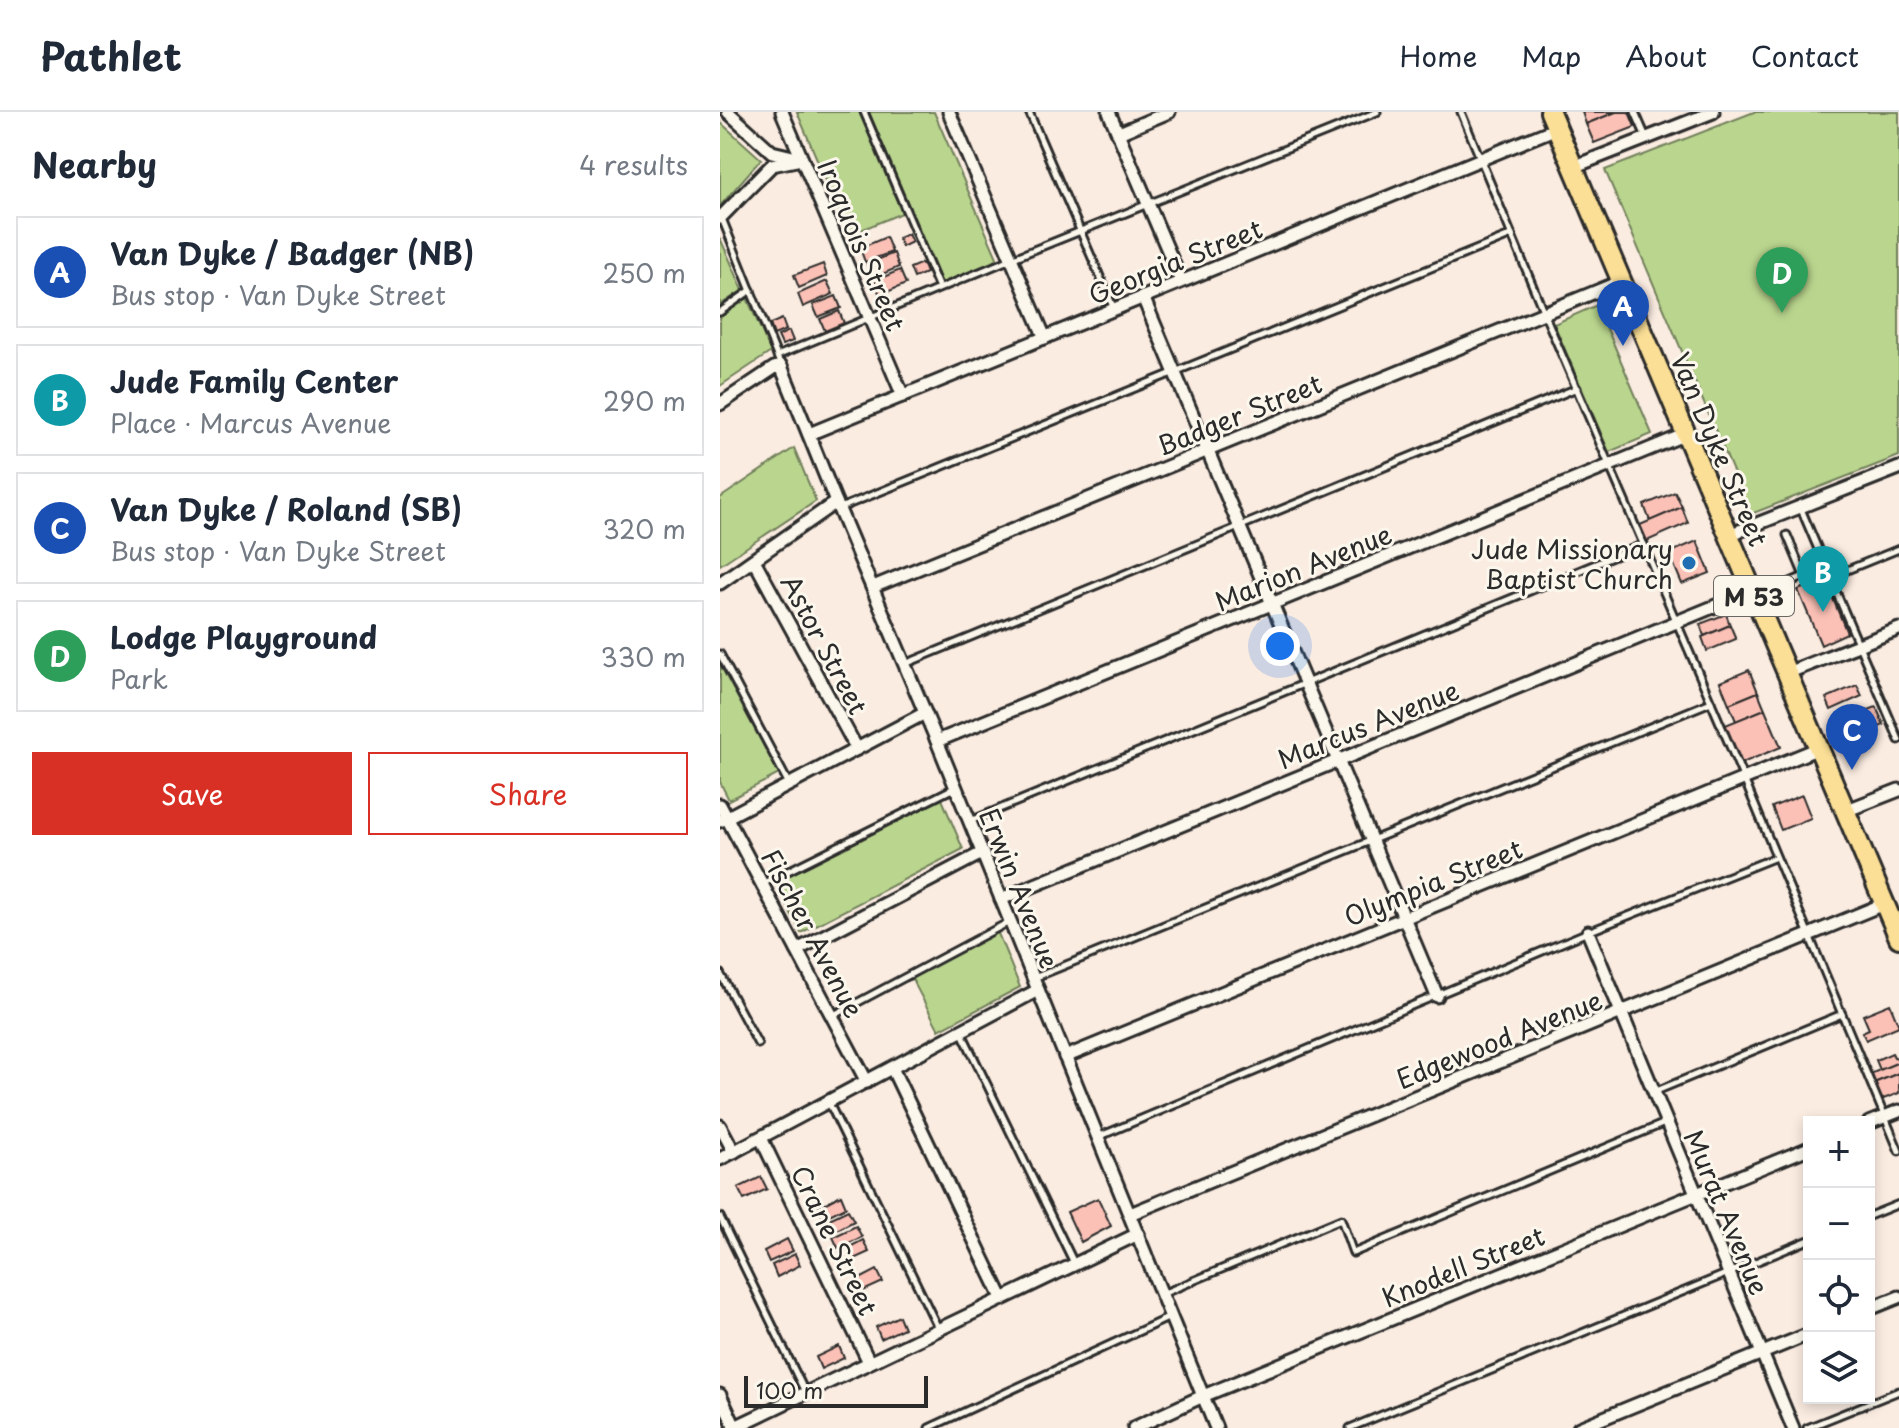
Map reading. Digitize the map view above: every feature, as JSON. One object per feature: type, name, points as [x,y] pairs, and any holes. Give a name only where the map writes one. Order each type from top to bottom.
[{"type":"main road","name":"Van Dyke Street","points":[[1554,120],[1898,933]]},
{"type":"street","points":[[728,112],[772,152],[801,159]]},
{"type":"street","name":"Iroquois Street","points":[[782,112],[903,396]]},
{"type":"street","points":[[949,112],[1045,338]]},
{"type":"street","points":[[1109,112],[1181,281]]},
{"type":"street","points":[[1119,133],[1169,112]]},
{"type":"street","points":[[1573,167],[1713,112]]},
{"type":"street","name":"Georgia Street","points":[[809,434],[1480,159],[1554,120]]},
{"type":"street","points":[[721,217],[772,165],[801,159]]},
{"type":"street","name":"Badger Street","points":[[873,587],[1622,281]]},
{"type":"street","points":[[1143,297],[1437,996]]},
{"type":"street","points":[[720,404],[774,368],[779,361]]},
{"type":"street","name":"Erwin Avenue","points":[[779,361],[1216,1428]]},
{"type":"street","name":"Marion Avenue","points":[[937,741],[1686,434]]},
{"type":"street","points":[[1729,535],[1899,468]]},
{"type":"street","points":[[720,583],[838,505]]},
{"type":"street","name":"Astor Street","points":[[754,560],[857,749]]},
{"type":"street","name":"Marcus Avenue","points":[[1001,899],[1677,622],[1754,594]]},
{"type":"street","points":[[1787,673],[1899,629]]},
{"type":"street","points":[[724,820],[925,713]]},
{"type":"street","name":"Olympia Street","points":[[1065,1057],[1819,748]]},
{"type":"street","points":[[1845,811],[1899,790]]},
{"type":"street","name":"Fischer Avenue","points":[[720,805],[724,820],[867,1082]]},
{"type":"street","points":[[797,950],[982,853]]},
{"type":"street","name":"Edgewood Avenue","points":[[1130,1214],[1884,904]]},
{"type":"street","name":"Murat Avenue","points":[[1588,932],[1793,1428]]},
{"type":"street","points":[[720,1159],[961,1031],[1036,984]]},
{"type":"street","points":[[892,1068],[1002,1298]]},
{"type":"street","points":[[1875,1121],[1899,1111]]},
{"type":"street","points":[[720,1126],[734,1152]]},
{"type":"street","name":"Crane Street","points":[[761,1138],[869,1362]]},
{"type":"street","name":"Knodell Street","points":[[1134,1428],[1203,1396],[1803,1150]]},
{"type":"street","points":[[720,1395],[734,1428],[1138,1234]]},
{"type":"street","points":[[1875,1307],[1899,1297]]},
{"type":"street","points":[[1579,1428],[1803,1336]]},
{"type":"lane","points":[[864,112],[939,288]]},
{"type":"lane","points":[[1029,112],[1114,309]]},
{"type":"lane","points":[[721,217],[779,361],[939,288],[1377,112]]},
{"type":"lane","points":[[1461,112],[1899,1151]]},
{"type":"lane","points":[[1635,112],[1646,138]]},
{"type":"lane","points":[[838,505],[1175,373],[1512,235]]},
{"type":"lane","points":[[720,312],[751,290]]},
{"type":"lane","points":[[905,664],[1577,388]]},
{"type":"lane","points":[[1800,507],[1899,740]]},
{"type":"lane","points":[[1754,594],[1804,576],[1787,535]]},
{"type":"lane","points":[[969,821],[1644,544]]},
{"type":"lane","points":[[1830,577],[1899,549]]},
{"type":"lane","points":[[720,654],[790,785]]},
{"type":"lane","points":[[1036,984],[1371,840],[1711,702]]},
{"type":"lane","points":[[1890,718],[1899,714]]},
{"type":"lane","points":[[762,885],[955,788]]},
{"type":"lane","points":[[1098,1137],[1588,932],[1776,857]]},
{"type":"lane","points":[[832,1016],[1010,921]]},
{"type":"lane","points":[[720,973],[758,1044]]},
{"type":"lane","points":[[1654,1092],[1842,1014]]},
{"type":"lane","points":[[961,1031],[1075,1264]]},
{"type":"lane","points":[[828,1102],[938,1329]]},
{"type":"lane","points":[[1162,1294],[1341,1219],[1353,1253],[1666,1122]]},
{"type":"lane","points":[[1875,1214],[1899,1204]]},
{"type":"lane","points":[[720,1217],[806,1393]]},
{"type":"lane","points":[[1350,1428],[1803,1242]]},
{"type":"lane","points":[[929,1428],[1171,1316]]},
{"type":"lane","points":[[1807,1428],[1899,1391]]},
{"type":"green space","points":[[797,112],[860,112],[902,213],[849,235]]},
{"type":"green space","points":[[869,112],[934,112],[998,260],[942,283]]},
{"type":"green space","points":[[1754,112],[1899,112],[1899,456],[1751,514],[1605,170]]},
{"type":"green space","points":[[720,122],[761,159],[720,206]]},
{"type":"green space","points":[[720,238],[743,290],[720,305]]},
{"type":"green space","points":[[747,298],[771,352],[720,386],[720,317]]},
{"type":"green space","points":[[1597,305],[1652,434],[1609,452],[1554,324]]},
{"type":"green space","points":[[794,448],[816,501],[720,565],[720,498]]},
{"type":"green space","points":[[720,665],[779,774],[729,800],[720,782]]},
{"type":"green space","points":[[942,799],[963,849],[801,933],[775,882]]},
{"type":"green space","points":[[997,931],[1020,987],[939,1030],[911,977]]},
{"type":"building","points":[[1582,112],[1616,112],[1586,124]]},
{"type":"building","points":[[1616,112],[1629,112],[1635,127],[1594,143],[1586,124]]},
{"type":"building","points":[[908,234],[912,242],[902,247],[898,238]]},
{"type":"building","points":[[886,237],[892,252],[865,262],[860,248]]},
{"type":"building","points":[[894,253],[899,267],[873,278],[867,264]]},
{"type":"building","points":[[922,263],[926,273],[914,278],[910,268]]},
{"type":"building","points":[[823,264],[827,276],[799,288],[794,275]]},
{"type":"building","points":[[900,270],[906,284],[880,295],[874,281]]},
{"type":"building","points":[[827,281],[833,294],[803,307],[798,294]]},
{"type":"building","points":[[836,296],[841,308],[818,317],[813,305]]},
{"type":"building","points":[[839,311],[844,323],[825,331],[820,319]]},
{"type":"building","points":[[782,319],[786,330],[774,335],[770,324]]},
{"type":"building","points":[[789,331],[793,341],[782,345],[778,336]]},
{"type":"building","points":[[1675,492],[1682,507],[1650,521],[1644,505]]},
{"type":"building","points":[[1682,507],[1688,523],[1647,541],[1640,525]]},
{"type":"building","name":"Jude Missionary Baptist Church","points":[[1697,541],[1710,573],[1682,584],[1669,553]]},
{"type":"building","points":[[1825,579],[1847,633],[1821,645],[1798,590]]},
{"type":"building","points":[[1726,614],[1730,625],[1704,636],[1700,624]]},
{"type":"building","points":[[1730,625],[1736,639],[1707,651],[1702,637]]},
{"type":"building","points":[[1749,670],[1758,692],[1729,704],[1720,682]]},
{"type":"building","points":[[1857,685],[1862,696],[1831,710],[1826,698]]},
{"type":"building","points":[[1758,692],[1765,709],[1736,721],[1729,704]]},
{"type":"building","points":[[1876,707],[1884,725],[1869,731],[1861,713]]},
{"type":"building","points":[[1765,709],[1781,747],[1740,764],[1723,726]]},
{"type":"building","points":[[1802,795],[1811,818],[1781,830],[1772,807]]},
{"type":"building","points":[[1890,1004],[1899,1026],[1866,1040],[1862,1032],[1869,1029],[1863,1015]]},
{"type":"building","points":[[1892,1053],[1899,1058],[1899,1062],[1880,1070],[1876,1060]]},
{"type":"building","points":[[1899,1062],[1899,1073],[1874,1083],[1870,1074]]},
{"type":"building","points":[[1899,1073],[1899,1093],[1881,1100],[1874,1083]]},
{"type":"building","points":[[761,1177],[767,1189],[744,1200],[738,1188]]},
{"type":"building","points":[[841,1195],[846,1207],[823,1218],[818,1207]]},
{"type":"building","points":[[1098,1198],[1111,1226],[1081,1242],[1067,1212]]},
{"type":"building","points":[[848,1210],[854,1221],[831,1233],[825,1221]]},
{"type":"building","points":[[856,1226],[862,1237],[838,1248],[833,1237]]},
{"type":"building","points":[[787,1239],[793,1251],[769,1262],[764,1251]]},
{"type":"building","points":[[863,1240],[869,1252],[845,1263],[840,1252]]},
{"type":"building","points":[[795,1254],[800,1265],[777,1277],[772,1265]]},
{"type":"building","points":[[877,1270],[883,1282],[859,1293],[854,1282]]},
{"type":"building","points":[[899,1316],[904,1328],[881,1339],[876,1327]]},
{"type":"building","points":[[839,1346],[844,1358],[821,1369],[816,1357]]},
{"type":"place","name":"Lodge Playground","points":[[1782,313]]},
{"type":"place","name":"Van Dyke / Badger (NB)","points":[[1623,346]]},
{"type":"place","name":"Jude Missionary Baptist Church","points":[[1689,563]]},
{"type":"place","name":"Jude Family Center","points":[[1823,612]]},
{"type":"place","name":"Van Dyke / Roland (SB)","points":[[1852,770]]}]
